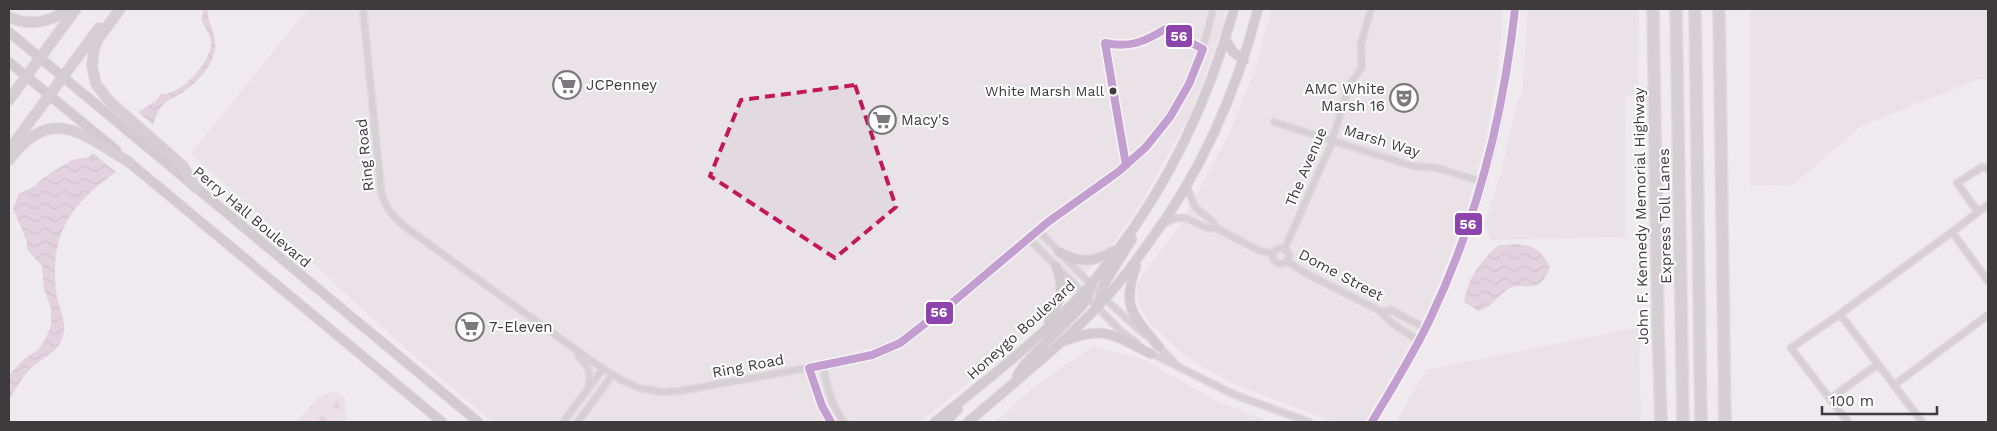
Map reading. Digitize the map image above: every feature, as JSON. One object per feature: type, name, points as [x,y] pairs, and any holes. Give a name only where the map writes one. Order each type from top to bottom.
[{"type":"highway","points":[[9,17],[21,21],[38,22],[54,17],[67,9]]},
{"type":"highway","points":[[9,100],[76,9]]},
{"type":"highway","points":[[9,150],[112,9]]},
{"type":"highway","points":[[120,9],[98,39],[94,49],[92,66],[96,84],[109,101],[186,169],[195,187]]},
{"type":"highway","name":"John F. Kennedy Memorial Highway","points":[[1653,9],[1661,422]]},
{"type":"highway","name":"Express Toll Lanes","points":[[1676,9],[1683,422]]},
{"type":"highway","points":[[1695,9],[1701,422]]},
{"type":"highway","points":[[1719,9],[1725,422]]},
{"type":"highway","points":[[9,160],[28,138],[41,131],[58,128],[77,132],[128,162]]},
{"type":"main road","name":"Honeygo Boulevard","points":[[1090,285],[1120,247],[1169,174],[1207,94],[1226,40],[1234,9]]},
{"type":"main road","points":[[968,422],[1097,308],[1103,297],[1140,256],[1165,223],[1187,187],[1225,112],[1244,60],[1258,9]]},
{"type":"main road","name":"Perry Hall Boulevard","points":[[9,32],[478,422]]},
{"type":"main road","points":[[1226,40],[1233,52],[1244,60]]},
{"type":"main road","points":[[9,62],[442,422]]},
{"type":"main road","points":[[1103,297],[1104,284],[1131,242],[1153,199]]},
{"type":"main road","points":[[1059,252],[1070,258],[1088,262],[1104,257],[1120,247]]},
{"type":"main road","points":[[1140,256],[1130,284],[1128,295],[1130,306],[1135,318],[1159,347]]},
{"type":"main road","points":[[1045,330],[1060,300],[1062,285],[1056,266]]},
{"type":"main road","points":[[1014,383],[1024,365],[1085,296],[1090,285]]},
{"type":"main road","name":"Honeygo Boulevard","points":[[935,422],[1085,296]]},
{"type":"main road","points":[[1059,343],[1080,335],[1102,332],[1151,354]]},
{"type":"main road","points":[[945,422],[1001,367]]},
{"type":"street","name":"Ring Road","points":[[363,9],[380,182],[385,204],[393,216],[408,229],[603,369],[638,388],[671,392],[872,356],[900,343],[1038,230],[1078,199],[1122,169],[1153,138],[1178,103],[1194,73],[1214,9]]},
{"type":"street","name":"The Avenue","points":[[1284,250],[1332,140],[1347,92],[1362,67],[1361,44],[1371,9]]},
{"type":"street","points":[[1372,422],[1425,328],[1450,277],[1465,238],[1482,182],[1507,74],[1515,9]]},
{"type":"street","name":"Marsh Way","points":[[1274,122],[1412,166],[1437,168],[1482,182]]},
{"type":"street","points":[[1978,212],[1957,183],[1982,167],[1988,170]]},
{"type":"street","points":[[1187,187],[1195,207],[1216,228],[1258,250],[1273,254]]},
{"type":"street","points":[[1848,422],[1792,348],[1988,205]]},
{"type":"street","points":[[1165,223],[1178,217],[1209,230],[1216,228]]},
{"type":"street","points":[[1038,230],[1090,285],[1159,347],[1176,365]]},
{"type":"street","points":[[1952,232],[1988,281]]},
{"type":"street","points":[[1028,238],[1123,333],[1151,354],[1234,395],[1309,422]]},
{"type":"street","points":[[1278,249],[1284,250],[1288,256],[1287,260],[1284,264],[1276,263],[1273,259],[1273,254],[1278,249]]},
{"type":"street","name":"Dome Street","points":[[1287,260],[1305,272],[1382,312],[1386,320],[1408,332],[1418,341]]},
{"type":"street","name":"Dome Street","points":[[1382,312],[1391,310],[1425,328]]},
{"type":"street","points":[[1840,314],[1922,422]]},
{"type":"street","points":[[1894,386],[1988,316]]},
{"type":"street","points":[[573,348],[588,366],[590,381],[586,392]]},
{"type":"street","points":[[1830,399],[1878,364]]},
{"type":"street","points":[[823,365],[831,398],[844,422]]},
{"type":"street","points":[[810,368],[822,406],[831,422]]},
{"type":"street","points":[[563,422],[603,369]]},
{"type":"street","points":[[578,422],[612,374]]},
{"type":"highlighted area","points":[[855,85],[896,207],[835,258],[710,176],[741,100]]},
{"type":"shaded area","name":"White Marsh Mall","points":[[308,9],[1226,9],[1222,30],[1190,115],[1145,196],[1111,247],[1026,335],[920,422],[493,422],[410,352],[191,153]]},
{"type":"shaded area","points":[[1272,9],[1503,9],[1498,70],[1485,144],[1463,222],[1430,304],[1409,347],[1365,422],[1334,422],[1230,382],[1183,354],[1150,323],[1138,304],[1137,286],[1143,274],[1179,227],[1230,132],[1254,73]]},
{"type":"shaded area","points":[[1528,9],[1639,9],[1638,92],[1625,98],[1625,237],[1491,240],[1484,226],[1501,174],[1518,98],[1522,98]]},
{"type":"shaded area","points":[[1750,9],[1988,9],[1988,80],[1979,79],[1861,126],[1793,185],[1750,186]]},
{"type":"shaded area","points":[[1639,327],[1641,422],[1396,422],[1426,370]]},
{"type":"shaded area","points":[[1093,346],[1144,360],[1216,401],[1271,422],[995,422],[1035,386]]},
{"type":"green space","points":[[335,391],[345,398],[346,422],[297,422],[318,398]]},
{"type":"water","points":[[203,9],[208,9],[214,35],[215,47],[212,59],[207,69],[195,83],[163,104],[153,125],[138,112],[156,101],[161,94],[169,93],[186,83],[201,67],[210,50],[210,36],[202,20]]},
{"type":"water","points":[[93,153],[116,172],[86,196],[66,222],[60,237],[56,253],[55,271],[57,296],[64,322],[62,339],[56,349],[31,368],[9,399],[9,375],[24,359],[38,350],[51,326],[51,308],[44,289],[42,266],[27,249],[27,242],[13,208],[19,194],[35,186],[43,178],[72,160],[89,157]]},
{"type":"water","points":[[1516,244],[1529,246],[1540,252],[1550,266],[1548,273],[1537,285],[1510,288],[1489,306],[1479,311],[1464,302],[1468,285],[1486,257],[1499,245]]},
{"type":"transit line","name":"56","points":[[1372,422],[1423,332],[1447,282],[1461,244],[1486,168],[1495,129],[1510,49],[1515,9]]},
{"type":"transit line","name":"56","points":[[831,422],[822,406],[809,368],[872,355],[900,343],[953,302],[1048,222],[1118,172],[1146,147],[1170,117],[1189,84],[1203,49],[1165,29],[1136,43],[1122,45],[1105,43],[1126,165]]},
{"type":"place","name":"JCPenney","points":[[567,85]]},
{"type":"place","name":"White Marsh Mall","points":[[1113,91]]},
{"type":"place","name":"AMC White Marsh 16","points":[[1404,98]]},
{"type":"place","name":"Macy's","points":[[882,120]]},
{"type":"place","name":"7-Eleven","points":[[470,327]]}]
